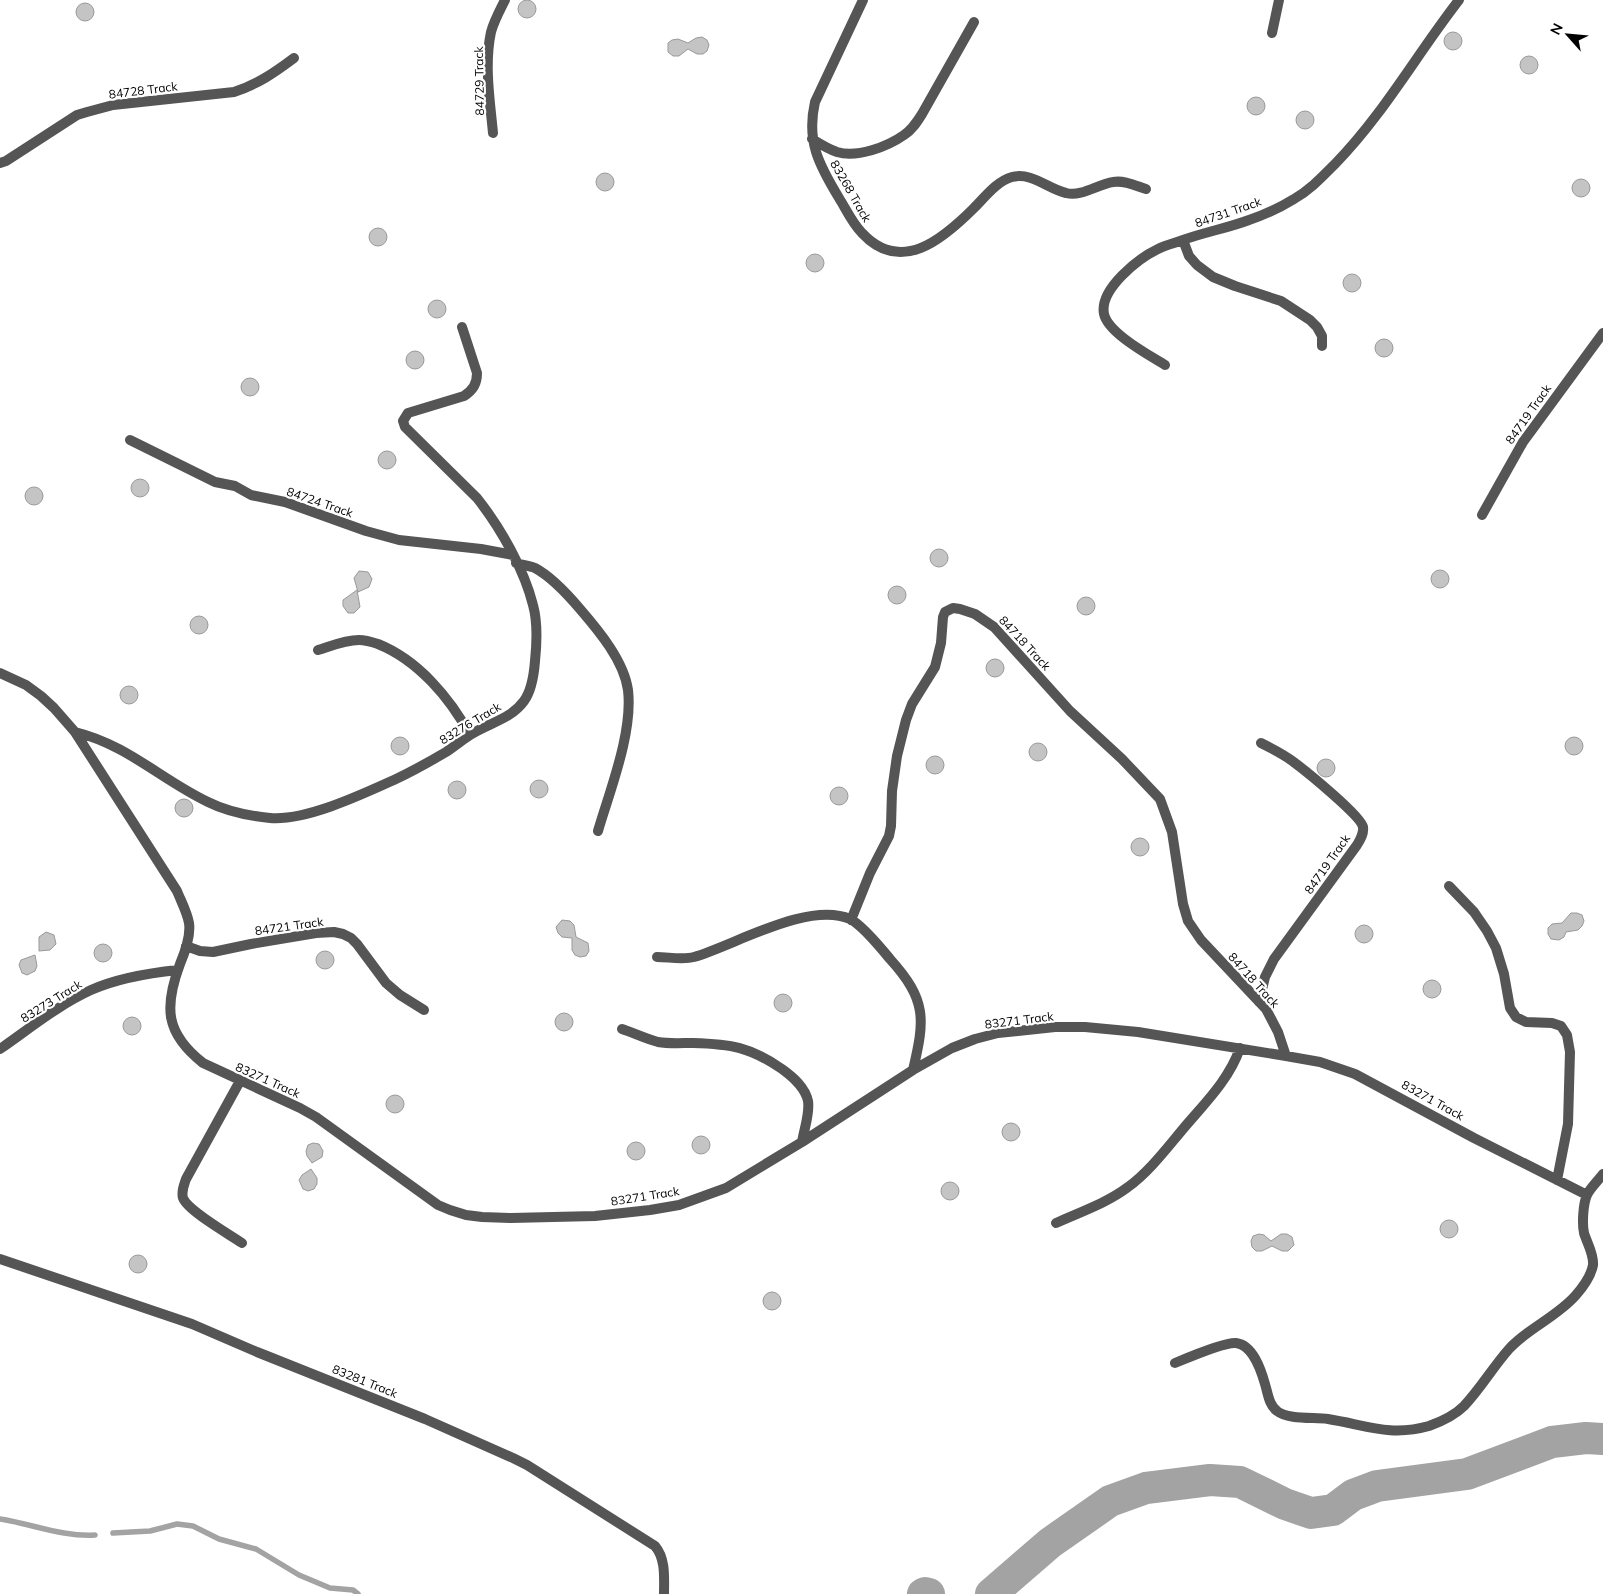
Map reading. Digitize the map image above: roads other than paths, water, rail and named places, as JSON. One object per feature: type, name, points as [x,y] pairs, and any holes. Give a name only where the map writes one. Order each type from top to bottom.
[{"type":"street","name":"84729 Track","points":[[493,134],[489,48],[494,23],[505,0]]},
{"type":"street","name":"83268 Track","points":[[863,0],[815,102],[811,132],[814,148],[828,180],[861,232],[870,241],[893,251],[908,252],[922,248],[942,236],[964,218],[995,187],[1014,176],[1033,179],[1067,194],[1115,182],[1123,182],[1146,189]]},
{"type":"street","points":[[1272,33],[1279,0]]},
{"type":"street","name":"84731 Track","points":[[1322,346],[1322,336],[1310,320],[1281,302],[1213,277],[1197,265],[1190,256],[1184,240],[1250,220],[1295,199],[1317,182],[1349,149],[1380,110],[1438,26],[1459,0]]},
{"type":"street","points":[[812,139],[836,152],[856,154],[873,150],[905,135],[922,114],[974,22]]},
{"type":"street","name":"84728 Track","points":[[0,164],[77,115],[113,105],[234,92],[250,87],[267,78],[294,58]]},
{"type":"street","points":[[1165,365],[1120,336],[1104,314],[1105,302],[1110,290],[1126,272],[1144,257],[1158,249],[1184,240]]},
{"type":"street","name":"83276 Track","points":[[75,732],[106,741],[210,803],[272,818],[296,816],[351,799],[419,768],[470,735],[504,719],[525,700],[534,673],[537,642],[533,606],[527,587],[493,521],[477,498],[403,424],[408,413],[464,396],[474,387],[477,374],[462,327]]},
{"type":"street","name":"84719 Track","points":[[1482,515],[1523,442],[1603,333]]},
{"type":"street","name":"84724 Track","points":[[130,440],[215,482],[235,486],[251,494],[285,502],[399,540],[481,549],[514,559],[543,573],[574,602],[597,629],[614,654],[628,689],[626,732],[598,831]]},
{"type":"street","name":"84718 Track","points":[[851,920],[870,874],[889,836],[897,756],[912,704],[935,667],[945,612],[953,608],[975,614],[994,627],[1070,711],[1122,759],[1160,799],[1172,832],[1183,904],[1188,921],[1201,940],[1259,1002],[1272,1019],[1286,1056]]},
{"type":"street","points":[[318,650],[359,640],[369,641],[395,652],[422,674],[450,703],[470,735]]},
{"type":"street","name":"83271 Track","points":[[0,673],[26,685],[41,696],[75,732],[177,890],[186,910],[189,924],[186,946],[172,985],[169,1002],[174,1028],[180,1041],[202,1063],[316,1117],[438,1204],[450,1210],[482,1217],[595,1216],[679,1205],[726,1188],[802,1142],[913,1070],[952,1048],[974,1039],[998,1033],[1056,1027],[1085,1027],[1138,1032],[1320,1062],[1355,1074],[1587,1196]]},
{"type":"street","name":"84719 Track","points":[[1259,1002],[1265,977],[1274,959],[1357,845],[1363,833],[1362,824],[1353,814],[1305,771],[1280,753],[1261,744]]},
{"type":"street","points":[[1449,886],[1474,912],[1492,939],[1504,974],[1510,1008],[1516,1017],[1526,1022],[1552,1023],[1561,1026],[1567,1035],[1570,1052],[1568,1124],[1557,1180]]},
{"type":"street","points":[[657,956],[692,958],[773,927],[815,916],[829,915],[851,920],[870,936],[903,973],[916,996],[922,1021],[913,1070]]},
{"type":"street","name":"84721 Track","points":[[186,946],[200,951],[213,952],[316,933],[334,932],[343,934],[357,944],[386,982],[400,995],[424,1010]]},
{"type":"street","name":"83273 Track","points":[[0,1049],[91,990],[140,976],[178,970]]},
{"type":"street","points":[[622,1029],[658,1042],[732,1045],[762,1056],[784,1070],[799,1084],[805,1093],[808,1102],[808,1112],[802,1142]]},
{"type":"street","points":[[1056,1223],[1109,1198],[1136,1181],[1168,1147],[1224,1079],[1234,1064],[1240,1048]]},
{"type":"street","points":[[240,1080],[186,1179],[182,1191],[184,1199],[191,1208],[242,1243]]},
{"type":"street","points":[[1175,1363],[1222,1346],[1236,1343],[1245,1347],[1253,1355],[1263,1378],[1271,1405],[1287,1417],[1328,1419],[1393,1431],[1412,1430],[1438,1423],[1454,1416],[1521,1337],[1550,1317],[1575,1296],[1584,1284],[1593,1264],[1583,1223],[1587,1196],[1603,1174]]},
{"type":"street","name":"83281 Track","points":[[0,1259],[192,1324],[257,1352],[425,1418],[514,1458],[655,1546],[660,1552],[664,1566],[664,1594]]},
{"type":"waterway","points":[[991,1594],[1050,1543],[1110,1501],[1146,1488],[1210,1480],[1240,1482],[1285,1504],[1311,1513],[1333,1510],[1353,1495],[1377,1486],[1467,1474],[1552,1442],[1586,1438],[1603,1439]]},
{"type":"waterway","points":[[0,1519],[59,1532],[95,1535]]},
{"type":"waterway","points":[[113,1533],[150,1531],[177,1524],[193,1526],[219,1539],[256,1549],[299,1575],[330,1588],[353,1590],[358,1594]]},
{"type":"waterway","points":[[923,1594],[929,1594]]}]
